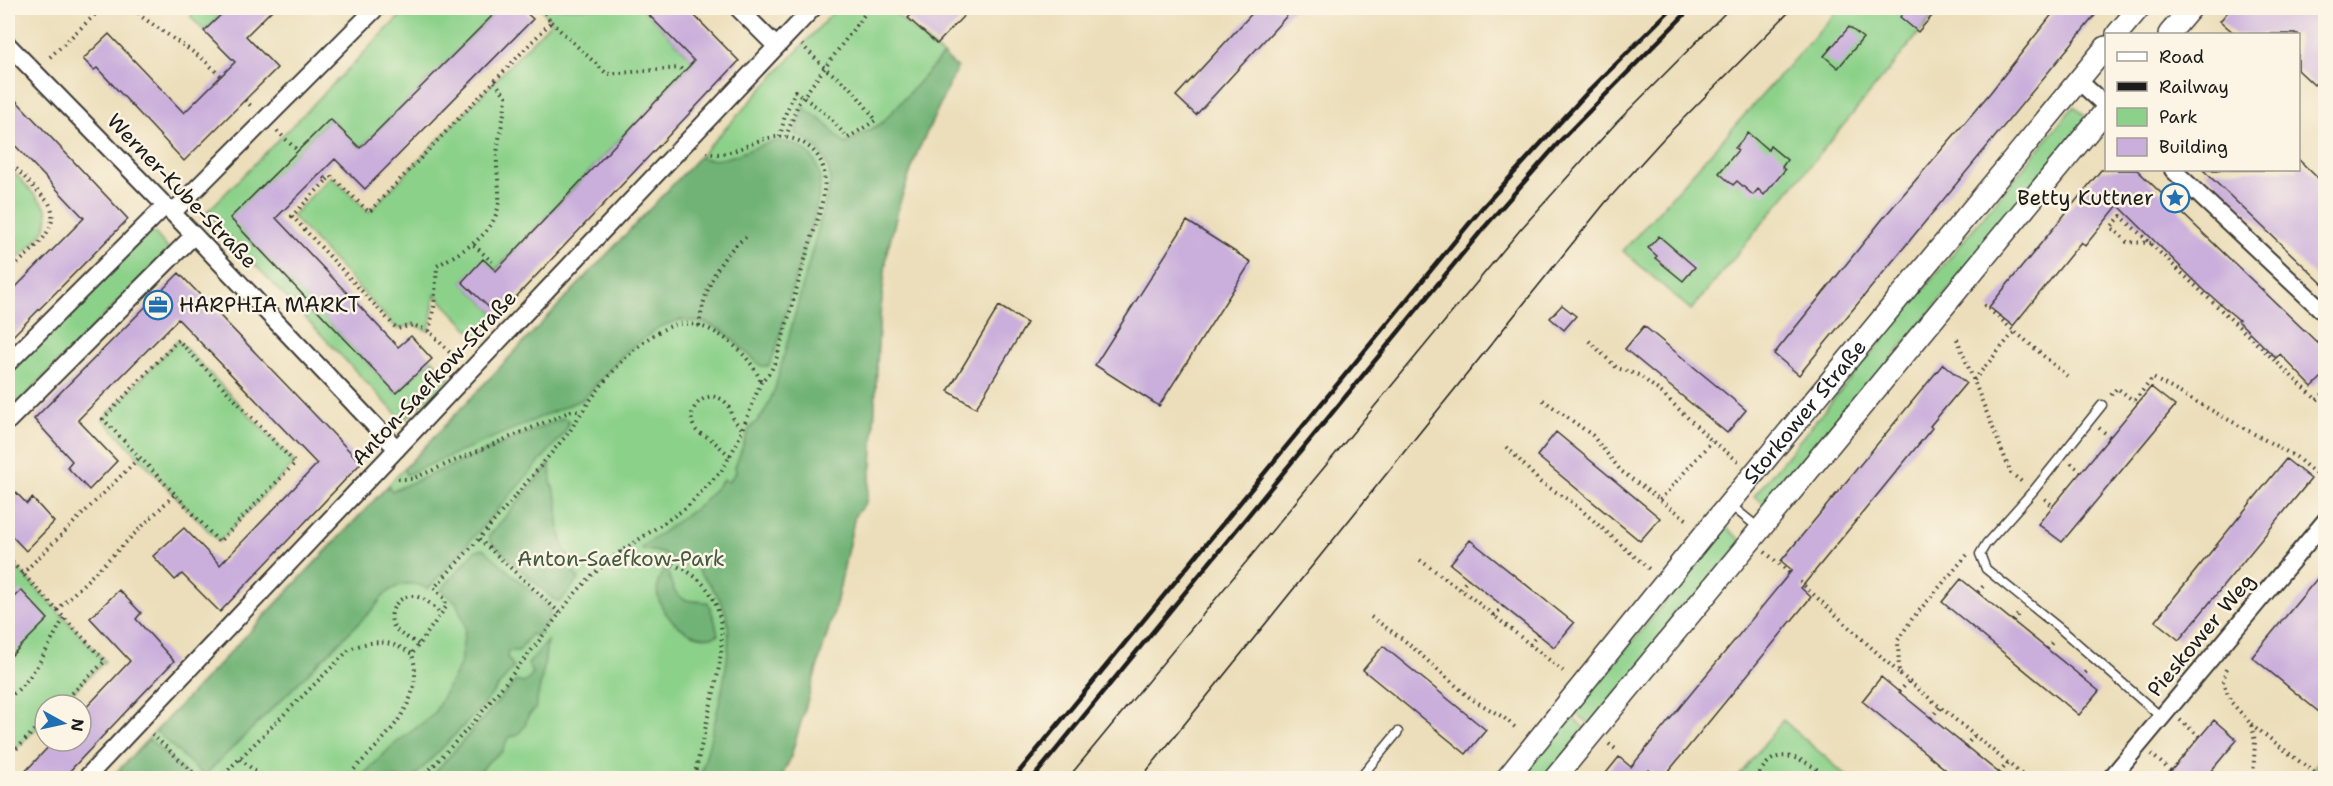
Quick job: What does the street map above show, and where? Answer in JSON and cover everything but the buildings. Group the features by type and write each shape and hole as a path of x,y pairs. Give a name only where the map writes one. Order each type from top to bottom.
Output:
{"street":[{"path":"8,363 376,8"},
{"path":"738,8 776,46"},
{"name":"Anton-Saefkow-Straße","path":"86,778 813,8"},
{"path":"2118,33 2139,8"},
{"path":"2170,33 2191,8"},
{"name":"Werner-Kube-Straße","path":"8,45 194,234 398,449"},
{"name":"Storkower Straße","path":"1507,778 1728,504 2105,48"},
{"path":"2079,81 2105,107"},
{"name":"Storkower Straße","path":"1555,778 2105,109"},
{"path":"2174,171 2325,314"},
{"path":"8,421 194,234"},
{"name":"Pieskower Weg","path":"2111,778 2325,520"}],"lane":[{"path":"2102,405 1980,554 1986,569 2165,713"},
{"path":"1728,504 1760,529"},
{"path":"1360,778 1398,732"}],"path":[{"path":"50,57 102,8"},
{"path":"135,8 142,16 203,59 221,76"},
{"path":"541,8 551,22 607,74 680,68 684,72"},
{"path":"786,137 798,104 869,8"},
{"path":"462,365 429,331 413,325 398,328 292,216 331,176 369,212 551,22"},
{"path":"780,137 785,115 795,91 804,96 848,138 876,120 852,89 824,67 802,44"},
{"path":"429,331 434,307 436,266 474,245 490,227 499,203 497,147 505,117 506,96 494,81"},
{"path":"245,100 252,107"},
{"path":"276,130 298,151"},
{"path":"422,778 499,692 591,575 620,552 686,508 722,470 761,382 771,371 818,213 825,181 823,167 814,152 804,143 786,137 750,143 726,154 706,153"},
{"path":"8,160 54,212 53,225 45,237 8,272"},
{"path":"320,173 327,180"},
{"path":"2151,243 2127,242 2111,227 2121,216 2151,243 2318,400 2325,391"},
{"path":"699,326 705,296 714,273 737,243 749,235"},
{"path":"474,245 492,262"},
{"path":"1984,305 2067,376"},
{"path":"346,778 398,721 409,704 415,684 412,654 446,607 445,599 434,588 570,431 608,377 628,356 660,330 681,324 699,326 710,329 728,340 756,369 761,382"},
{"path":"1974,380 2015,331"},
{"path":"1957,339 2012,473 2023,483"},
{"path":"177,340 295,463 219,542 175,494 103,419 177,340"},
{"path":"1589,341 1617,368 1639,375 1664,394 1712,441 1738,461"},
{"path":"2102,405 2116,388 2136,402 2153,378 2296,457 2325,483"},
{"path":"730,456 710,438 695,430 691,418 693,410 701,400 709,397 718,398 728,405 732,417 742,429"},
{"path":"1543,400 1592,435 1621,471 1689,521"},
{"path":"398,479 412,479 571,411 582,411"},
{"path":"1659,501 1712,441"},
{"path":"1508,447 1540,482 1572,502 1649,569"},
{"path":"22,574 140,457"},
{"path":"57,610 175,494"},
{"path":"479,538 560,613"},
{"path":"620,552 633,557 673,564 690,573 703,584 714,601 720,618 723,651 694,778"},
{"path":"1899,673 1898,640 1912,619 1964,555 1980,554"},
{"path":"8,558 105,661 72,693"},
{"path":"1420,560 1461,589 1563,670"},
{"path":"1775,561 1792,575"},
{"path":"1461,589 1468,578"},
{"path":"1800,582 1899,673 2026,778"},
{"path":"418,644 401,634 395,627 392,619 394,606 403,598 416,596 441,614"},
{"path":"1494,616 1503,606"},
{"path":"1371,617 1404,640 1470,698 1503,717 1516,728"},
{"path":"8,697 18,692 64,618"},
{"path":"1530,645 1538,634"},
{"path":"220,778 350,650 359,645 387,641 412,654"},
{"path":"2228,664 2223,682 2231,702 2251,724 2321,778"},
{"path":"1899,692 1909,681"},
{"path":"1931,718 1940,707"},
{"path":"2165,713 2200,737"},
{"path":"2251,724 2255,741 2253,778"},
{"path":"8,757 33,732"},
{"path":"149,732 199,778"},
{"path":"1965,746 1975,735"},
{"path":"2139,744 2171,771"},
{"path":"1756,778 1771,760 1780,756 1792,757 1816,768 1828,778"},
{"path":"240,759 264,778"},
{"path":"1999,773 2008,763"}],"green space":[{"path":"194,8 228,8 204,31 191,17"},
{"path":"408,8 500,8 360,148 330,119 231,218 396,393 432,359 450,379 403,421 206,213"},
{"path":"541,8 642,8 694,61 495,271 483,260 462,282 498,316 478,339 435,294 429,331 413,325 397,329 292,216 331,176 369,212 551,22"},
{"name":"Anton-Saefkow-Park","path":"837,8 900,8 895,13 957,68 917,153 900,202 887,252 879,326 872,464 866,502 855,515 836,604 790,759 781,778 111,778 699,157"},
{"path":"1840,8 1940,8 1691,310 1623,251"},
{"path":"943,55 957,68 917,153 900,202 887,252 879,326 872,464 866,502 855,515 836,604 790,759 781,778 700,778 716,719 725,672 728,650 726,614 715,591 698,571 700,567 688,560 685,563 661,553 642,549 642,547 700,505 724,479 728,482 736,472 735,467 749,429 761,417 775,388 830,185 828,168 821,154 810,142 795,134 803,107 825,123 845,144 882,123"},
{"path":"2074,106 2089,119 1769,508 1754,496"},
{"path":"775,141 791,143 810,154 818,168 820,187 779,339 769,366 761,366 723,331 706,323 680,320 659,327 626,352 583,399 406,475 404,469 699,157 718,159 728,157"},
{"path":"8,166 44,205 47,223 30,247 8,267"},
{"path":"149,231 156,234 169,250 8,413 8,373"},
{"path":"178,340 295,463 219,542 103,419"},
{"path":"563,418 569,420 562,436 428,589 405,584 385,594 375,607 204,776 156,731 388,486 392,491"},
{"path":"550,464 551,482 558,502 558,523 563,546 573,565 573,572 579,579 560,602 554,600 491,542 489,536"},
{"path":"1726,527 1743,542 1593,726 1574,713"},
{"path":"484,549 546,605 550,610 549,619 536,636 531,634 519,651 508,651 507,657 514,667 479,710 413,778 360,778 392,746 433,715 460,665 465,629 456,602 441,590 476,550"},
{"path":"8,558 105,661 72,693 33,693 33,732 8,757"},
{"path":"667,567 674,590 681,598 708,602 718,635 706,637 694,634 681,628 670,618 662,606 658,593 659,580"},
{"path":"547,641 535,709 528,716 525,726 517,735 508,738 502,752 489,761 475,778 430,778 516,681 523,683 529,679 532,673 528,664"},
{"path":"1571,716 1589,732 1550,778 1520,778"},
{"path":"1783,720 1849,778 1737,778"},
{"path":"149,739 191,778 111,778"},
{"path":"2325,753 2325,778 2314,778 2309,774"}],"tram line":[{"path":"1068,778 1520,230 1617,122 1730,8"},
{"path":"1141,778 1605,203 1664,138 1793,8"}],"railway":[{"path":"1014,778 1482,208 1585,95 1672,8"},
{"path":"1033,778 1482,230 1561,140 1691,8"}],"place":[{"name":"Betty Kuttner","path":"2175,198"},
{"name":"HARPHIA MARKT","path":"158,305"}]}
